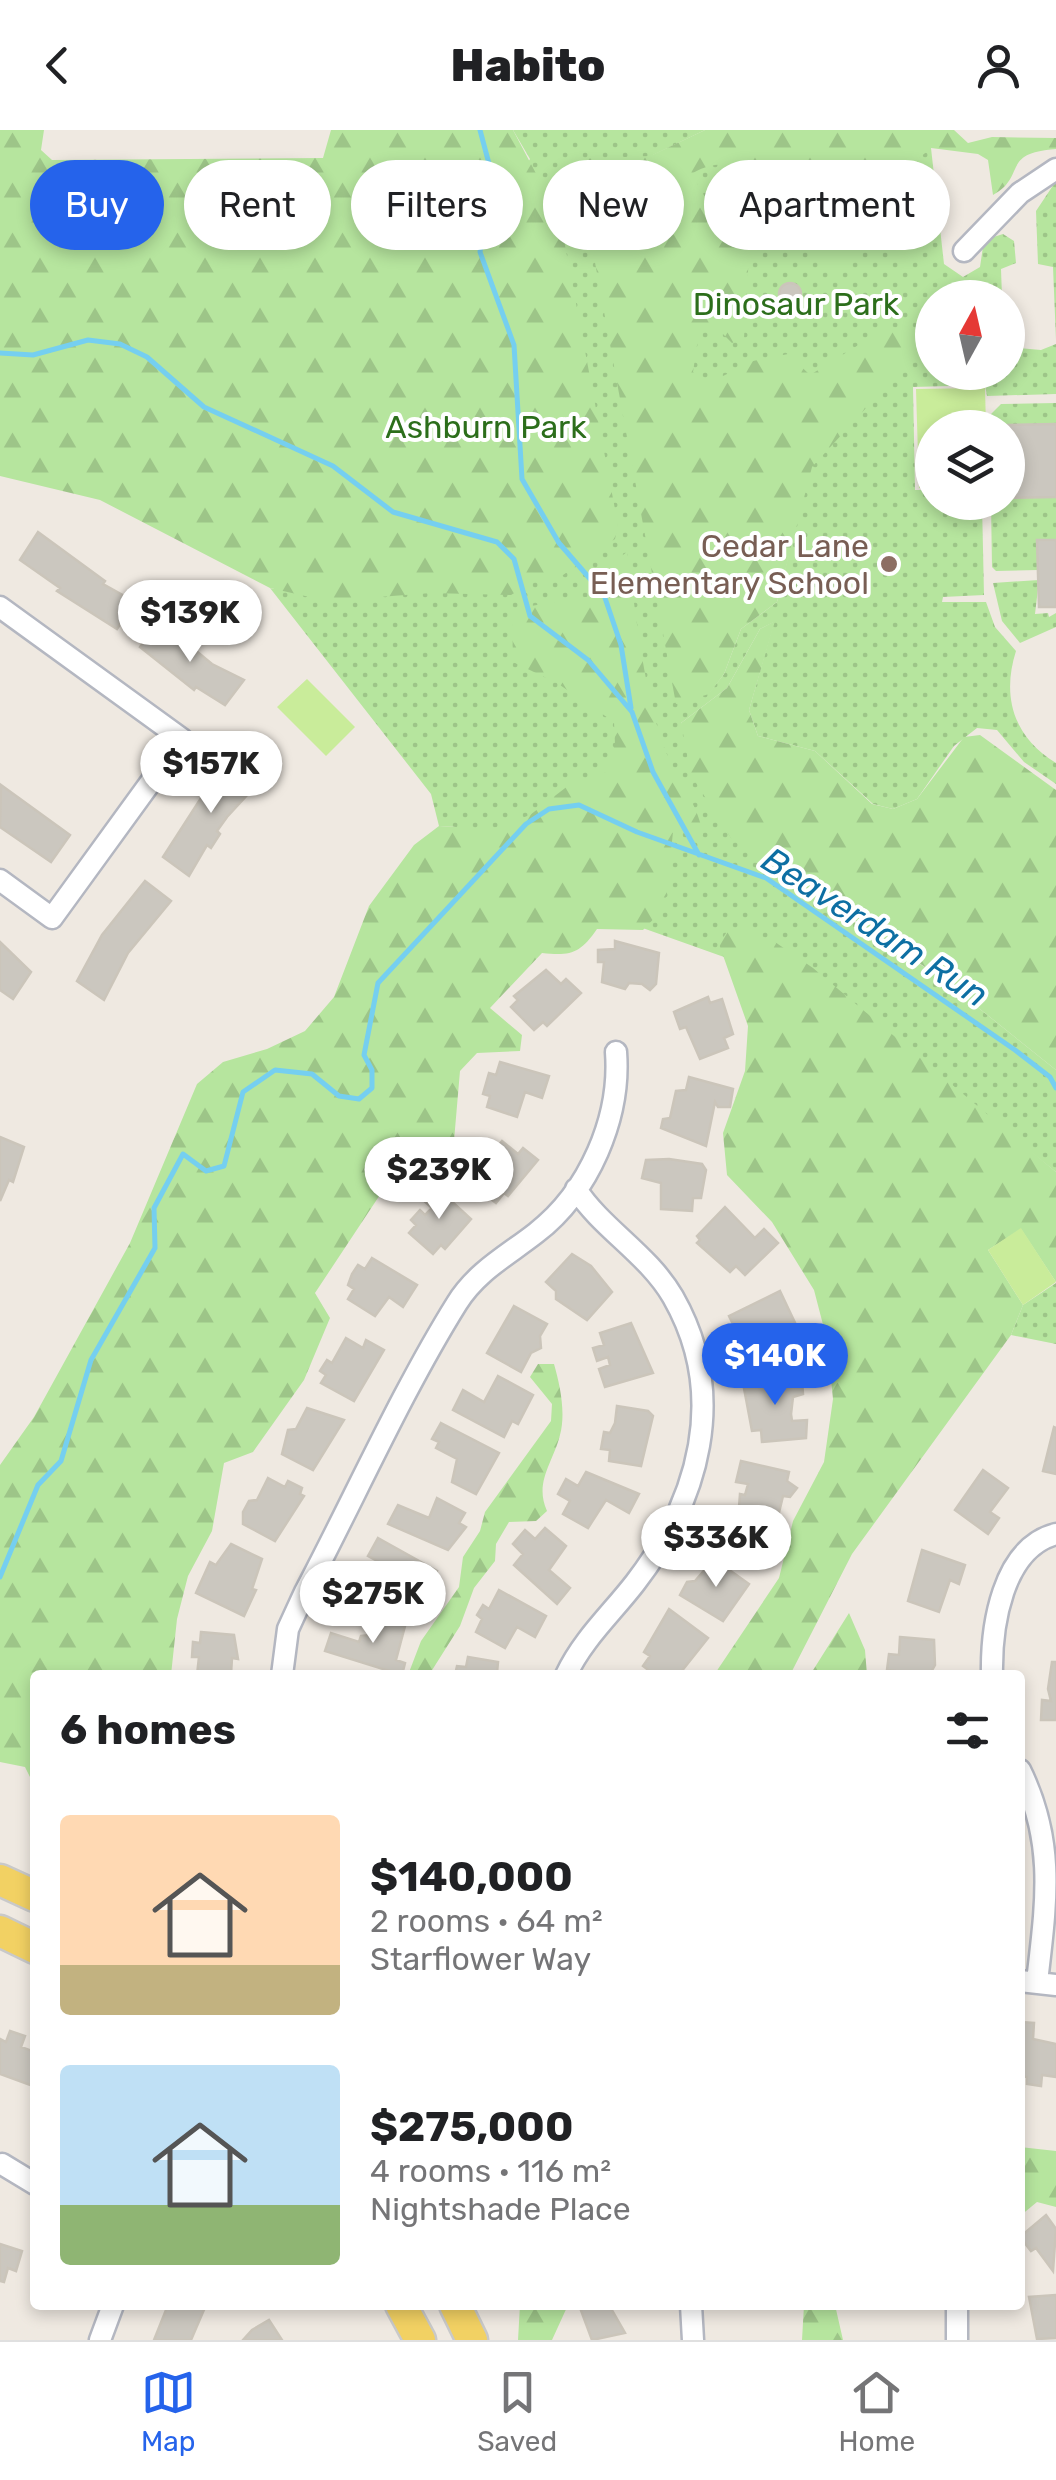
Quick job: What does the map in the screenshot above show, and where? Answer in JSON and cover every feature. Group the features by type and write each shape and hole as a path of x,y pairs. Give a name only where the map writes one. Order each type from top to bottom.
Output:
{"main road":[{"path":"0,1880 30,1894"},
{"path":"0,1931 30,1946"},
{"path":"404,2310 420,2340"},
{"path":"457,2310 472,2340"}],"street":[{"path":"964,251 1020,193 1056,169"},
{"path":"0,607 182,740 52,918 0,880"},
{"path":"283,1670 288,1629 458,1302 499,1258 548,1222 576,1189 610,1122 616,1052"},
{"path":"568,1670 672,1529 694,1479 703,1422 698,1372 673,1297 640,1256 588,1208 576,1189"},
{"path":"992,1670 993,1640 1012,1573 1028,1546 1056,1534"},
{"path":"1025,1780 1045,1822 1049,1852 1038,1983"},
{"path":"2,2164 30,2181"},
{"path":"100,2340 111,2310"},
{"path":"691,2310 693,2340"},
{"path":"957,2310 957,2340"}],"green space":[{"name":"Ashburn Park","path":"0,130 44,130 41,150 52,160 323,158 331,130 513,130 543,187 543,250 566,250 618,525 615,539 563,575 533,582 511,595 431,593 327,601 270,588 100,500 0,476"},
{"path":"513,130 705,130 653,155 931,148 932,160 704,160 704,250 942,250 944,264 963,277 980,267 984,240 1003,234 1014,241 1016,263 1001,269 1001,280 915,280 915,520 982,520 984,595 943,597 942,602 986,602 995,627 1016,651 1010,683 1014,713 1029,740 1056,763 1056,784 1024,762 997,730 977,728 954,746 917,799 893,809 873,804 815,751 758,736 749,710 774,622 760,629 727,688 681,723 845,916 940,977 1056,1070 1056,1172 996,1124 738,962 491,874 456,827 439,826 431,794 270,588 274,589 476,250 523,250 523,171 530,159","holes":["810,469 777,602 741,629 724,674 709,693"]},
{"path":"705,130 954,130 968,143 992,137 1056,138 1056,149 1039,151 1020,160 1003,188 993,195 988,160 978,154 931,148 918,160 704,160 704,168 693,173 704,194 704,250 749,250 744,338 732,343 718,329 699,332 693,372 707,384 753,361 788,354 810,375 889,326 912,332 915,355 812,467 777,602 741,629 724,674 709,694 676,704 593,250 684,250 684,160 576,159 650,156"},
{"path":"1056,181 1056,340 1053,267 1038,264 1036,211"},
{"path":"807,250 857,250 833,271"},
{"path":"889,250 914,250 909,261"},
{"path":"1056,344 1056,394 987,396 986,390 1025,390 1025,349 1041,350"},
{"path":"916,390 985,390 986,410 917,410"},
{"path":"1056,403 1056,424 1025,425 1025,410 995,410 1001,404"},
{"path":"1056,497 1056,540 1038,540 1038,570 996,571 992,567 991,520 1025,520 1025,498"},
{"path":"627,552 656,722 703,835 673,832 665,907 643,930 597,929 574,951 542,953 490,1008 522,1035 520,1051 477,1053 460,1071 452,1164 433,1164 409,1151 315,1293 330,1318 304,1380 253,1452 224,1463 212,1531 188,1576 177,1619 172,1670 30,1670 30,1777 25,1767 0,1762 0,1465 34,1417 130,1243 197,1084 223,1062 267,1049 305,1031 334,997 369,906 414,845 439,826 491,829 530,815 573,782 606,772 615,744 614,722 557,683 513,662 512,609 593,596 612,563"},
{"path":"1039,580 1035,614 1048,613 1049,617 1056,613 1056,627 1020,643 1002,621 993,583"},
{"path":"775,621 749,710 758,736 815,751 872,804 893,809 917,799 964,737 980,735 1056,790 1056,1070 940,977 731,838 691,775 681,723 727,688 760,629"},
{"path":"307,679 355,727 326,756 277,707"},
{"path":"730,927 772,940 813,968 1056,1172 1056,1282 1021,1229 988,1250 1023,1305 1011,1335 852,1554 793,1670 717,1670 779,1578 793,1521 824,1462 833,1399 827,1340 814,1290 772,1222 727,1175 723,1133 745,1071 748,1026 719,944"},
{"path":"1021,1228 1056,1282 1023,1305 988,1250"},
{"path":"1056,1283 1056,1344 1011,1335 1023,1305"},
{"path":"538,1364 554,1364 560,1390 562,1426 543,1491 547,1511 536,1521 509,1522 496,1544 495,1561 474,1588 460,1626 432,1670 410,1670 421,1641 459,1587 463,1557 480,1531 485,1512 551,1421 552,1404 530,1377"},
{"path":"849,1613 865,1650 867,1670 813,1670"},
{"path":"1025,2148 1056,2151 1056,2207 1037,2202 1025,2212"},
{"path":"520,2310 566,2310 552,2340 518,2340"},
{"path":"804,2310 836,2310 843,2340 802,2340"}],"building":[{"path":"790,283 798,286 798,302 790,305 782,302 779,294 782,286"},
{"path":"1056,424 1056,497 1025,498 1025,425"},
{"path":"38,532 105,581 103,584 135,602 117,629 57,591 60,588 20,560"},
{"path":"1037,540 1056,540 1056,607 1039,607"},
{"path":"160,621 212,664 244,680 225,705 196,687 194,690 140,647"},
{"path":"235,760 262,779 227,817 211,848 207,845 189,876 163,857 201,798"},
{"path":"1,785 70,835 51,862 0,827"},
{"path":"145,881 171,901 128,953 104,1000 77,981 102,935"},
{"path":"615,941 659,953 656,984 650,990 642,984 629,983 625,989 602,982 604,962 598,962 598,950 615,949"},
{"path":"0,942 31,972 13,999 0,990"},
{"path":"546,970 561,984 566,979 581,993 547,1026 543,1022 534,1030 511,1007 518,1000 514,996"},
{"path":"708,997 710,1003 722,999 733,1034 724,1038 728,1048 700,1059 686,1027 680,1029 674,1012"},
{"path":"500,1062 549,1076 542,1098 525,1092 517,1117 487,1107 490,1096 483,1094 489,1073 496,1075"},
{"path":"689,1077 733,1089 730,1107 718,1107 715,1102 706,1146 661,1128 663,1119 670,1118 676,1091 686,1090"},
{"path":"0,1137 24,1147 13,1182 9,1180 0,1201"},
{"path":"502,1141 518,1154 523,1148 538,1160 508,1196 504,1193 496,1203 469,1182 480,1159 485,1163"},
{"path":"646,1160 702,1164 706,1170 701,1198 693,1198 692,1211 661,1209 661,1183 642,1178"},
{"path":"435,1186 471,1219 445,1249 441,1245 433,1254 409,1233 416,1225 411,1220 420,1210 425,1215 432,1208 422,1199"},
{"path":"725,1207 755,1238 764,1229 778,1243 745,1275 736,1266 730,1272 697,1243 697,1236"},
{"path":"572,1254 591,1266 612,1292 587,1320 556,1299 556,1291 546,1282"},
{"path":"372,1258 417,1285 403,1307 389,1297 375,1316 348,1299 354,1289 348,1285 352,1274 358,1265 365,1269"},
{"path":"780,1291 805,1344 777,1357 758,1325 738,1334 729,1316"},
{"path":"514,1306 547,1324 540,1336 541,1348 531,1353 521,1372 487,1353"},
{"path":"631,1323 653,1373 605,1387 599,1369 610,1365 608,1357 597,1361 593,1348 604,1345 600,1333"},
{"path":"346,1338 363,1348 366,1340 384,1350 354,1401 321,1383 326,1375 320,1371 327,1360 332,1363"},
{"path":"498,1376 533,1395 518,1424 512,1421 504,1437 453,1410 463,1390 484,1402"},
{"path":"780,1376 802,1381 803,1394 793,1397 791,1414 792,1421 807,1420 806,1438 762,1442 761,1430 752,1431 743,1383"},
{"path":"617,1406 648,1411 653,1416 641,1466 609,1461 610,1450 601,1449 604,1432 610,1433 615,1423"},
{"path":"307,1408 344,1420 313,1470 282,1454 288,1430 296,1429"},
{"path":"441,1423 499,1453 476,1494 452,1482 457,1459 436,1448 439,1442 432,1439"},
{"path":"1056,1428 1056,1474 1043,1471"},
{"path":"741,1461 789,1472 787,1481 797,1488 790,1497 783,1496 775,1529 738,1520 740,1494 745,1495 748,1484 736,1482"},
{"path":"983,1470 1008,1488 990,1512 999,1518 988,1534 955,1510"},
{"path":"586,1472 639,1494 629,1513 606,1500 588,1528 563,1514 570,1501 558,1494 566,1479 578,1486"},
{"path":"268,1478 285,1487 288,1481 302,1488 300,1494 304,1496 275,1541 243,1524 243,1512 249,1501 257,1500"},
{"path":"437,1498 465,1513 459,1523 466,1527 448,1550 388,1524 398,1505 429,1518"},
{"path":"545,1528 566,1546 549,1570 570,1588 557,1604 514,1565 523,1554 513,1544 525,1530 535,1539"},
{"path":"378,1538 437,1571 426,1593 438,1600 431,1611 418,1603 413,1613 385,1597 396,1583 394,1570 368,1556"},
{"path":"231,1544 262,1559 252,1589 256,1590 244,1616 196,1593 210,1562 216,1565"},
{"path":"922,1550 965,1565 959,1584 950,1580 939,1612 908,1601"},
{"path":"714,1559 749,1584 723,1621 680,1595 687,1582 695,1581"},
{"path":"499,1590 546,1616 535,1637 517,1627 505,1648 476,1632 482,1619 477,1615 483,1605 489,1609"},
{"path":"669,1609 708,1638 683,1670 648,1670 643,1666 650,1656 644,1652"},
{"path":"373,1616 405,1626 396,1660 405,1663 403,1670 386,1670 325,1651 331,1633 359,1642 361,1636 371,1635"},
{"path":"201,1632 234,1635 238,1659 232,1658 231,1670 198,1670 199,1657 192,1657 193,1642 200,1643"},
{"path":"900,1637 934,1640 932,1670 887,1670 889,1654 899,1655"},
{"path":"468,1657 498,1662 497,1670 456,1670 457,1666 466,1667"},
{"path":"1052,1662 1056,1662 1056,1720 1041,1720 1042,1700 1051,1701 1048,1689"},
{"path":"1025,2022 1034,2023 1033,2039 1056,2044 1056,2077 1042,2075 1041,2086 1027,2084"},
{"path":"10,2031 25,2036 21,2047 30,2050 30,2085 0,2074 0,2039 6,2042"},
{"path":"1046,2215 1056,2229 1053,2271 1036,2248 1031,2251 1025,2243 1025,2233"},
{"path":"0,2244 22,2251 16,2271 8,2268 4,2282 0,2281"},
{"path":"1056,2295 1056,2338 1037,2339 1029,2297"},
{"path":"166,2310 204,2310 191,2340 154,2340"},
{"path":"581,2310 612,2310 625,2333 592,2340"},
{"path":"269,2320 282,2340 243,2340 252,2330"}],"waterway":[{"path":"480,130 492,175 480,252 514,345 522,479 559,543 604,595 621,645 631,708"},
{"path":"0,353 33,355 88,340 120,344 147,357 204,407 333,466 393,512 497,542 514,559 530,616 588,660 632,712 653,772 699,855"},
{"name":"Beaverdam Run","path":"0,1577 38,1485 61,1461 91,1360 155,1248 154,1208 183,1154 206,1171 224,1166 243,1092 275,1070 312,1074 339,1096 359,1099 372,1088 372,1070 364,1055 378,983 526,824 549,809 579,805 637,832 766,878 1015,1050 1050,1077 1056,1088"}],"place":[{"name":"Cedar Lane Elementary School","path":"889,564"}],"park label":[{"name":"Dinosaur Park","path":"796,304"}]}
